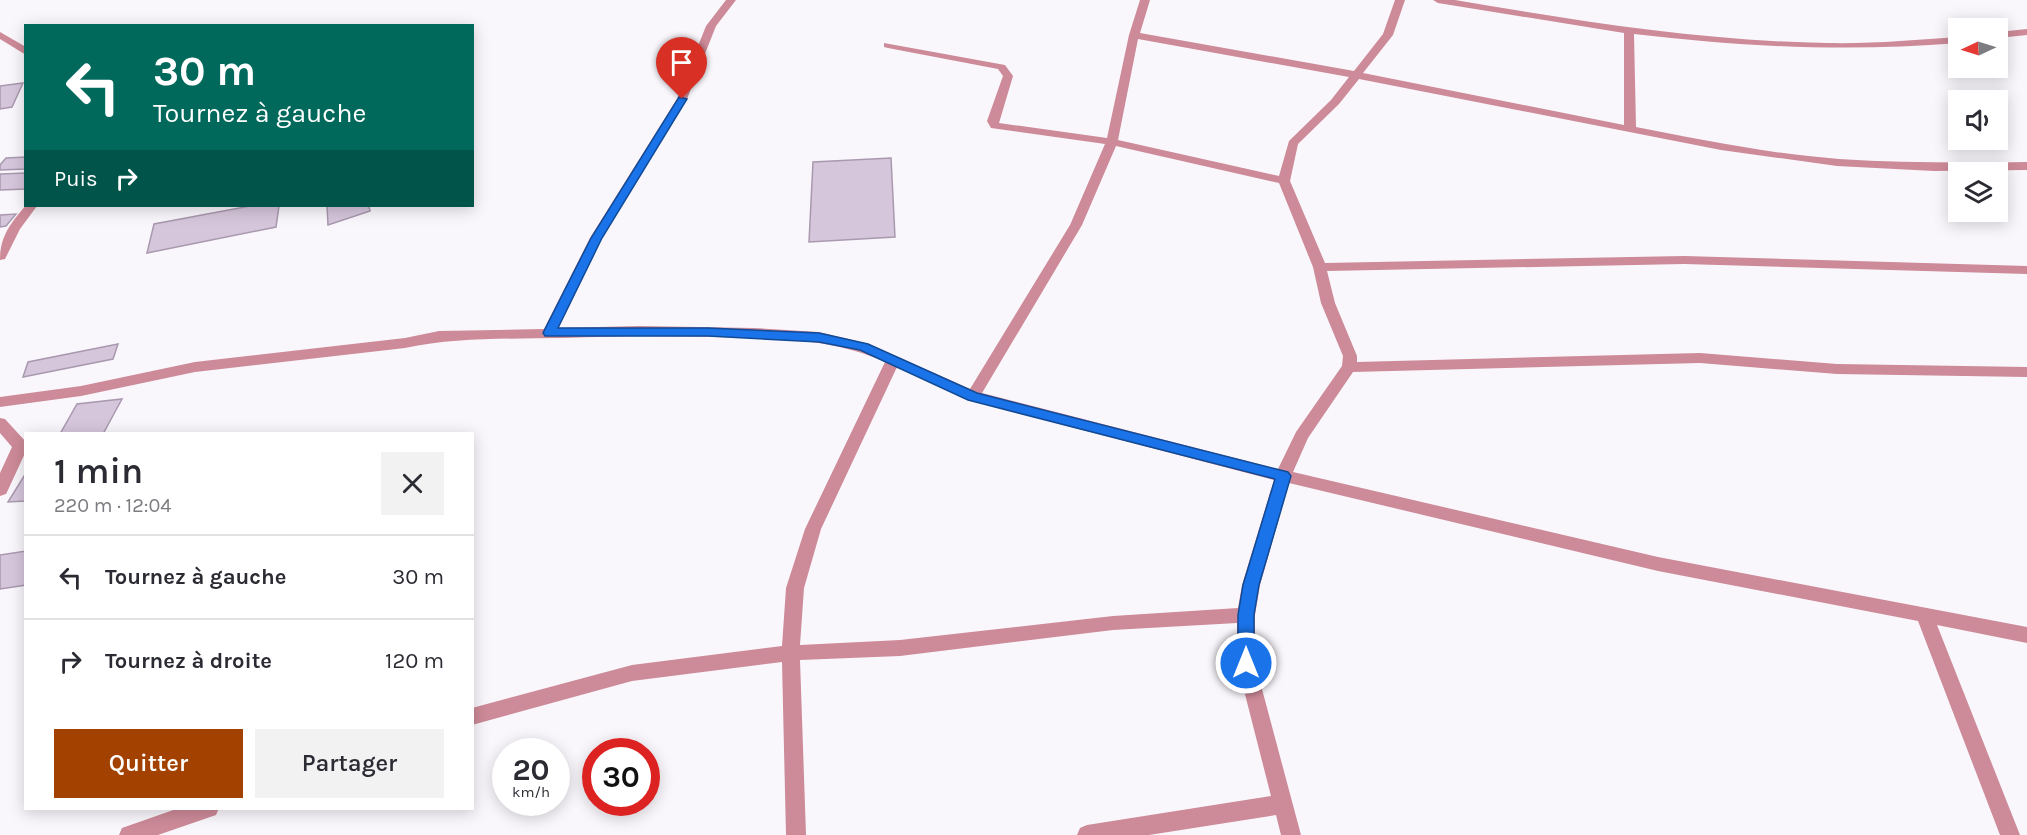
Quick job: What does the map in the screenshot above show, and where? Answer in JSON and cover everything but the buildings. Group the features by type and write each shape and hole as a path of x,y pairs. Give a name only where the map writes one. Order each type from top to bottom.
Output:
{"street":[{"path":"549,333 596,238 682,99 711,26 731,0"},
{"path":"973,396 1076,225 1112,142 1134,35 1144,0"},
{"path":"1291,835 1246,663 1246,615 1251,585 1283,476 1301,436 1349,367 1350,356 1328,303 1320,267 1284,181 1293,143 1335,102 1388,35 1400,0"},
{"path":"1438,0 1629,30 1719,40 1854,48 1948,41"},
{"path":"1629,30 1630,130"},
{"path":"2008,34 2027,32"},
{"path":"0,35 24,51"},
{"path":"1134,35 1356,75 1721,147 1837,162 1934,167 2027,166"},
{"path":"888,45 1000,67 1007,72 1008,76 993,121 995,126 1112,142 1284,181"},
{"path":"0,256 14,228 30,207"},
{"path":"1320,267 1684,260 2027,270"},
{"path":"0,402 81,391 195,368 405,343 439,336 708,332 819,338 864,347 892,362 973,396 1283,476 1658,564 2027,635"},
{"path":"1349,367 1700,358 1837,369 2027,372"},
{"path":"796,835 791,653 795,588 813,529 892,362"},
{"path":"0,423 20,446 0,490"},
{"path":"474,716 632,673 791,653 900,648 1113,623 1246,615"},
{"path":"1924,615 2010,835"},
{"path":"1087,835 1283,804"},
{"path":"129,835 203,810"}],"route":[{"path":"682,99 596,238 549,333 708,332 819,338 864,347 892,362 973,396 1283,476 1251,585 1246,615 1246,663"}]}
